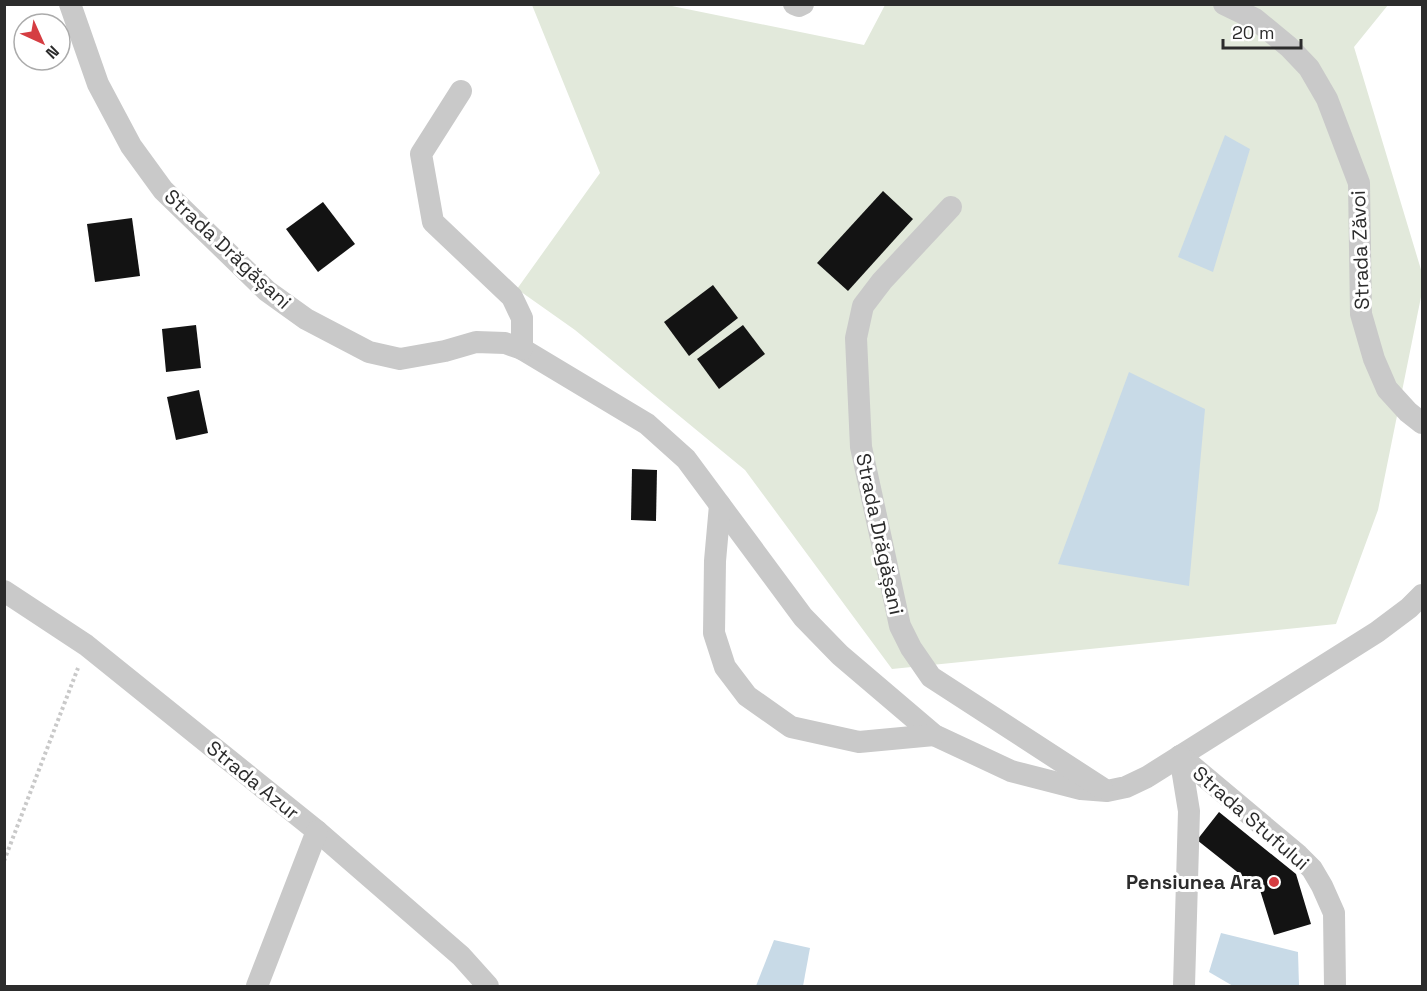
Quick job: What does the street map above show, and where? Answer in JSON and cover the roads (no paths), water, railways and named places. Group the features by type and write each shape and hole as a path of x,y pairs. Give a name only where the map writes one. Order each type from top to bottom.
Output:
{"street":[{"name":"Strada Drăgășani","path":"70,4 98,84 131,146 163,190 267,291 306,319 369,352 400,359 446,351 476,342 505,343 522,349 647,424 686,459 803,617 840,655 934,735 1011,771 1081,789 1107,791 1126,787 1147,777 1377,632 1422,595"},
{"path":"794,4 799,6 803,4"},
{"name":"Strada Zăvoi","path":"1224,4 1255,19 1289,47 1309,68 1327,99 1359,183 1361,314 1374,359 1387,389 1408,412 1422,423"},
{"path":"461,91 421,154 433,222 512,297 522,318 522,349"},
{"name":"Strada Drăgășani","path":"951,207 882,281 862,306 856,338 861,447 900,626 911,648 931,677 1107,791"},
{"path":"720,505 715,561 714,633 725,667 747,696 790,727 859,742 934,735"},
{"name":"Strada Azur","path":"4,591 86,645 317,831 461,956 488,987"},
{"path":"1180,756 1189,811 1184,987"},
{"name":"Strada Stufului","path":"1180,756 1312,869 1323,886 1334,913 1335,987"},
{"path":"257,987 317,831"}],"water":[{"path":"1225,135 1250,149 1213,272 1178,257"},
{"path":"1129,372 1205,409 1189,586 1058,564"},
{"path":"1221,933 1298,952 1299,986 1233,986 1209,972"},
{"path":"774,940 810,948 803,986 756,986"}],"place":[{"name":"Pensiunea Ara","path":"1274,882"}]}
